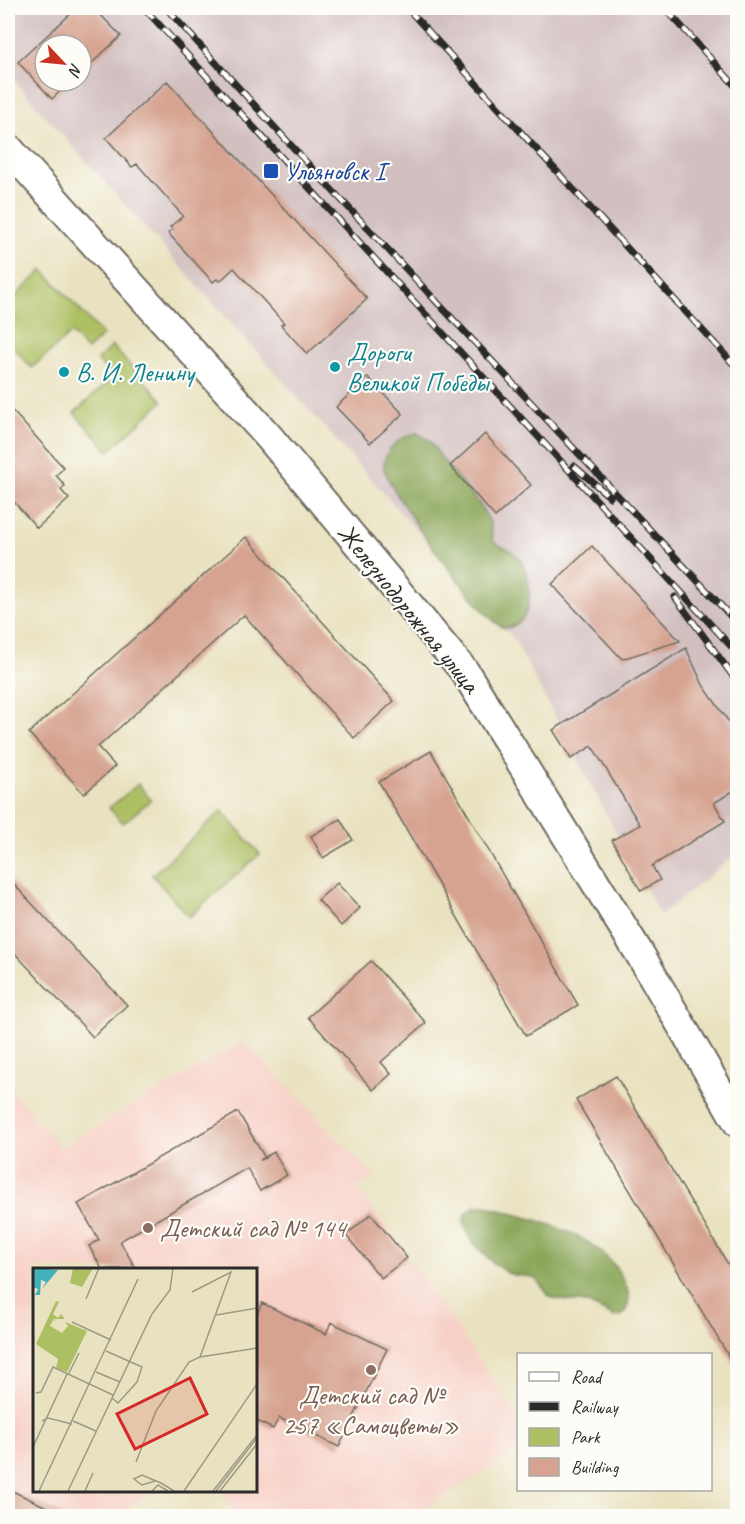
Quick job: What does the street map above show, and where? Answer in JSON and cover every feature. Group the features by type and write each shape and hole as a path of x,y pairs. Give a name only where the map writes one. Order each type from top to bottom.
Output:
{"street":[{"name":"Железнодорожная улица","path":"8,148 269,437 465,672 641,956 738,1123"}],"shaded area":[{"path":"8,8 737,8 737,853 660,916 514,639 8,74"},
{"path":"244,1041 375,1177 358,1188 454,1322 517,1416 517,1452 411,1516 237,1516 222,1491 256,1491 256,1268 33,1268 33,1491 154,1491 113,1516 8,1516 8,1338 18,1331 8,1314 8,1087 60,1148"}],"green space":[{"path":"43,270 103,335 87,350 71,333 32,368 8,342 8,303"},
{"path":"112,346 163,401 109,451 74,413 113,377 97,360"},
{"path":"417,433 430,441 481,506 490,522 493,541 519,558 529,584 529,603 522,619 515,625 502,627 475,601 435,551 388,479 384,466 390,449 405,437"},
{"path":"138,784 151,800 123,823 109,808"},
{"path":"222,811 260,854 189,917 152,875"},
{"path":"475,1206 486,1206 545,1223 582,1239 599,1250 613,1264 626,1285 628,1302 626,1311 623,1315 615,1317 586,1303 550,1297 535,1278 511,1274 502,1269 480,1250 465,1227 465,1216"}],"building":[{"path":"77,8 94,8 121,36 93,62 93,33 50,33"},
{"path":"33,48 33,78 18,62"},
{"name":"Ульяновск I","path":"167,81 367,299 307,354 281,325 284,323 234,268 220,281 217,279 213,282 168,233 173,229 170,227 183,216 137,164 132,167 106,138"},
{"path":"46,93 58,93 52,99"},
{"path":"368,377 403,414 370,443 336,407"},
{"path":"8,406 64,468 56,475 65,486 61,490 69,499 37,528 8,495"},
{"path":"485,434 531,485 495,517 450,466"},
{"path":"246,537 394,701 354,738 244,615 98,747 115,766 84,794 29,733"},
{"path":"592,546 680,641 622,659 559,592 552,584"},
{"path":"686,648 703,685 738,735 738,788 714,803 725,821 652,866 660,880 641,891 612,840 640,825 592,746 571,759 553,730"},
{"path":"431,751 578,1005 526,1036 379,782"},
{"path":"340,819 353,840 323,858 311,836"},
{"path":"8,878 127,1005 93,1037 8,946"},
{"path":"337,883 360,908 341,926 318,900"},
{"path":"371,961 426,1023 381,1062 391,1074 373,1090 308,1017"},
{"path":"616,1076 738,1281 738,1372 576,1100"},
{"path":"238,1112 265,1157 274,1152 287,1175 260,1191 247,1168 120,1241 135,1268 101,1268 89,1246 99,1240 78,1204"},
{"path":"371,1214 407,1258 381,1278 346,1235"},
{"path":"262,1303 326,1334 331,1322 387,1349 339,1447 279,1418 273,1429 256,1420 256,1316"},
{"path":"8,1489 66,1516 8,1516"}],"railway":[{"path":"144,8 738,654"},
{"path":"166,8 320,177 738,624"},
{"path":"407,8 738,369"},
{"path":"665,8 738,89"},
{"path":"574,466 610,497"},
{"path":"675,597 738,683"}],"place":[{"name":"Ульяновск I","path":"271,171"},
{"name":"Дороги Великой Победы","path":"335,367"},
{"name":"В. И. Ленину","path":"64,372"},
{"name":"Детский сад № 144","path":"148,1228"},
{"name":"Детский сад № 257 «Самоцветы»","path":"371,1370"}]}
